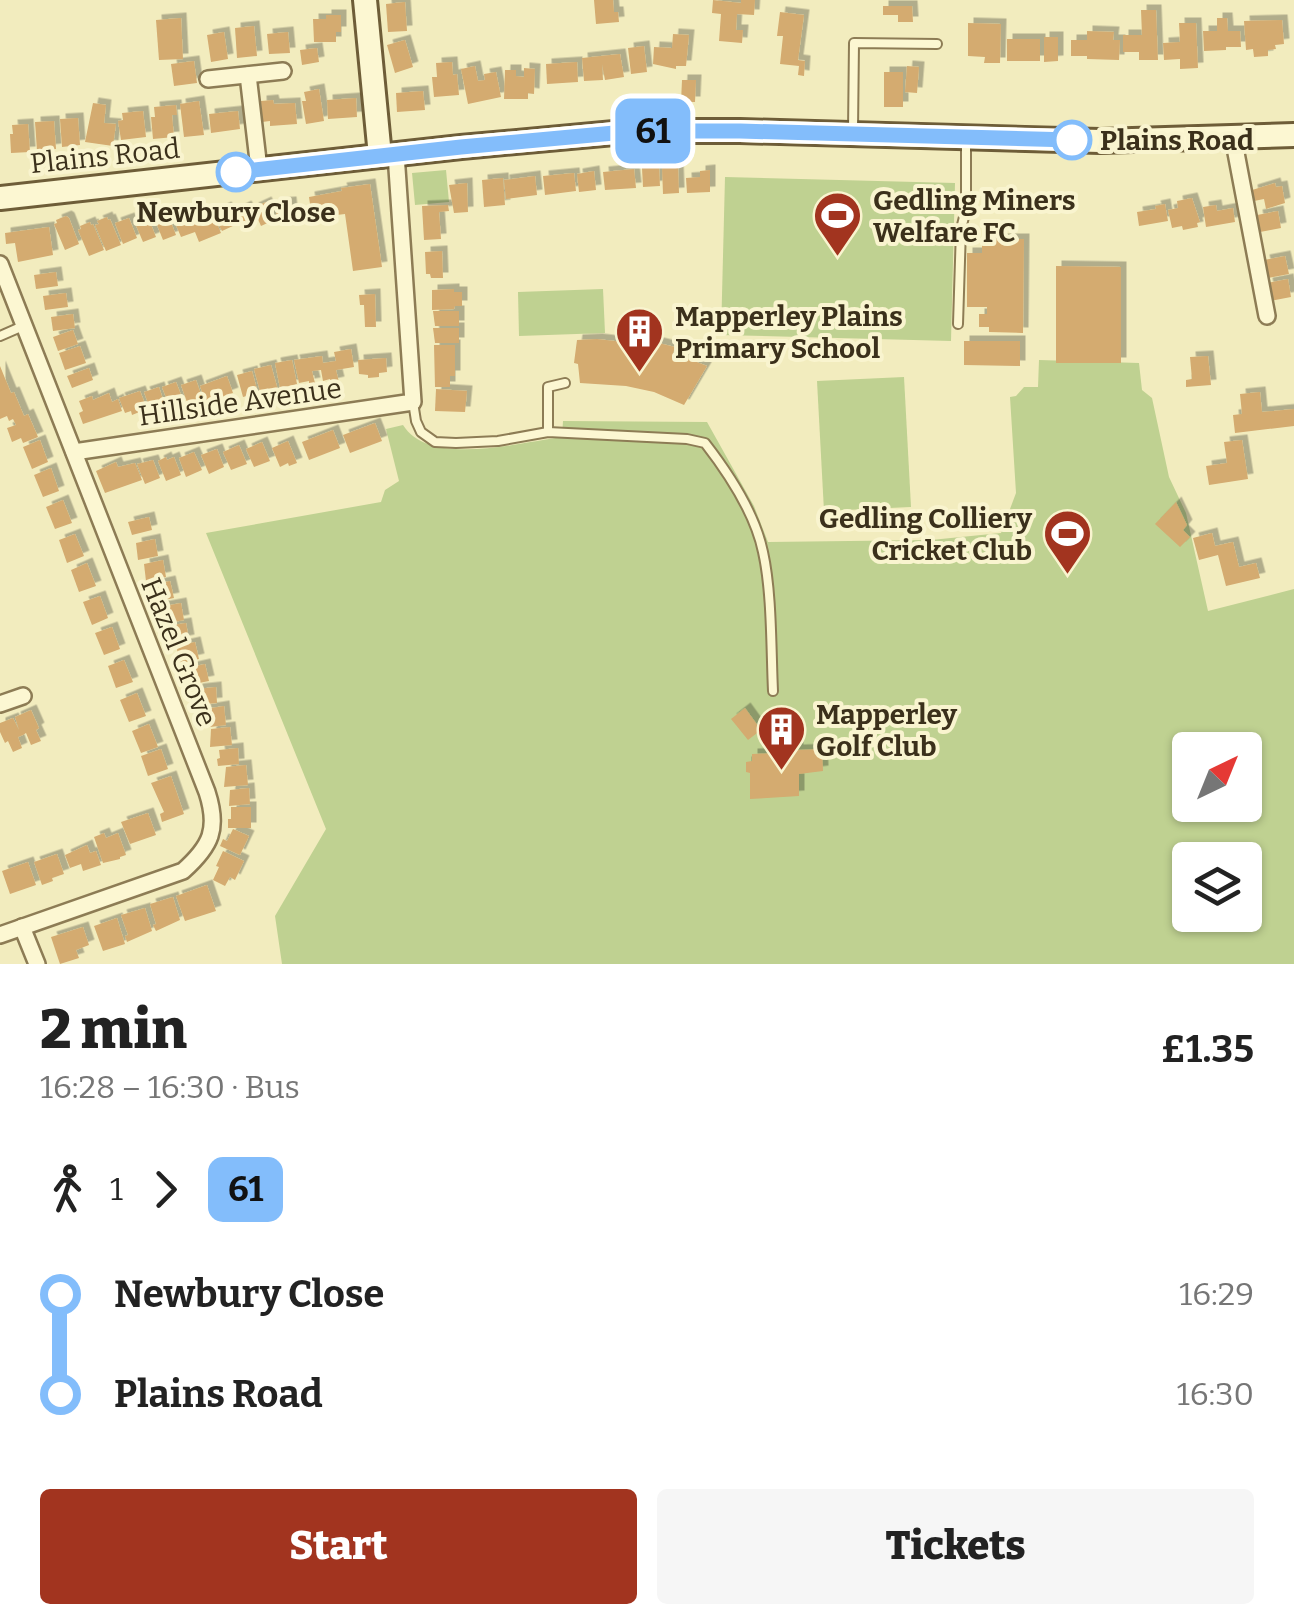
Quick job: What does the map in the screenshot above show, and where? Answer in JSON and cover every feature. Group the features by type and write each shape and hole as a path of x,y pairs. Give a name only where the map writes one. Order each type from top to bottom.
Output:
{"main road":[{"path":"365,0 388,155"},
{"name":"Plains Road","path":"0,198 636,131 1121,140 1294,136"}],"street":[{"path":"208,79 283,70"},
{"path":"248,74 259,169"},
{"path":"1233,137 1268,316"},
{"path":"388,155 413,402"},
{"name":"Hazel Grove","path":"0,264 207,792 213,827 198,858 182,872 0,935"},
{"name":"Hillside Avenue","path":"74,452 413,402"},
{"path":"0,704 22,696"},
{"path":"22,927 37,964"}],"lane":[{"path":"852,135 854,44 937,44"},
{"path":"958,324 966,209 966,138"},
{"path":"0,336 24,326"},
{"path":"548,432 548,388 566,383"},
{"path":"413,402 421,432 435,442 498,441 548,432 705,443 736,489 763,551 773,690"}],"green space":[{"path":"446,170 449,202 415,205 412,173"},
{"name":"Gedling Miners Welfare FC","path":"725,177 955,183 951,341 721,335"},
{"path":"603,289 605,333 519,336 518,292"},
{"path":"1039,360 1139,363 1142,390 1152,398 1169,477 1186,513 1208,611 1294,589 1294,964 282,964 275,916 326,829 206,533 381,502 385,490 399,481 386,429 403,425 416,438 433,446 477,449 562,437 563,421 707,422 754,506 768,542 931,540 1001,533 1016,493 1010,397 1024,387 1038,387"},
{"path":"904,377 911,507 824,511 817,381"}],"building":[{"path":"594,0 613,0 619,22 596,24"},
{"path":"713,0 755,0 754,15 737,14 736,30 743,30 742,43 719,41 721,14 712,13"},
{"path":"405,2 407,31 388,32 386,4"},
{"path":"883,6 912,6 913,22 898,22 898,15 883,15"},
{"path":"1141,10 1156,10 1158,60 1139,60 1139,52 1123,52 1123,35 1142,35"},
{"path":"780,12 804,15 798,60 805,61 804,76 798,75 799,66 780,64"},
{"path":"326,15 341,15 341,32 336,32 336,42 314,42 313,19 326,19"},
{"path":"181,18 183,59 159,60 156,20"},
{"path":"1217,18 1227,18 1228,31 1240,31 1241,47 1204,51 1203,31 1217,31"},
{"path":"1282,20 1284,44 1268,50 1268,56 1254,57 1253,49 1246,50 1244,21"},
{"path":"968,23 1001,24 1000,63 984,63 985,57 968,56"},
{"path":"1179,23 1196,23 1198,68 1180,69 1180,59 1164,60 1163,43 1180,42"},
{"path":"254,26 257,56 237,58 235,28"},
{"path":"1087,31 1114,32 1113,40 1120,40 1119,60 1071,56 1071,40 1087,40"},
{"path":"224,32 228,59 211,62 207,35"},
{"path":"288,32 290,53 269,54 267,34"},
{"path":"673,34 689,35 686,66 676,69 653,64 654,47 672,48"},
{"path":"1044,37 1058,37 1058,61 1044,62"},
{"path":"1007,39 1040,39 1040,61 1007,61"},
{"path":"405,40 413,67 395,73 387,45"},
{"path":"644,46 647,72 631,74 628,48"},
{"path":"317,48 319,62 302,65 300,50"},
{"path":"620,54 624,77 605,80 602,64 603,80 584,81 582,58"},
{"path":"194,61 197,83 174,86 171,64"},
{"path":"452,62 459,95 434,97 432,77 437,77 436,63"},
{"path":"577,62 578,82 547,84 546,64"},
{"path":"475,66 478,81 485,80 484,74 496,72 501,97 468,104 461,69"},
{"path":"907,66 919,67 917,93 905,92"},
{"path":"524,68 535,69 534,94 528,93 528,99 504,99 505,70 516,70 516,76 524,77"},
{"path":"884,72 903,72 903,107 884,107"},
{"path":"682,80 696,80 695,102 681,102"},
{"path":"319,89 324,121 306,124 304,92"},
{"path":"423,91 425,110 397,112 396,93"},
{"path":"356,98 357,117 328,119 327,100"},
{"path":"273,100 274,104 295,103 297,124 270,126 270,121 262,122 261,101"},
{"path":"199,101 204,135 184,137 180,104"},
{"path":"93,103 106,105 104,123 116,124 113,146 85,142"},
{"path":"176,105 177,115 172,115 174,137 153,139 154,107"},
{"path":"143,111 146,137 121,140 118,121 123,120 122,113"},
{"path":"238,111 240,129 211,133 209,114"},
{"path":"78,118 80,145 62,147 60,119"},
{"path":"54,121 56,149 37,151 35,122"},
{"path":"28,124 30,152 11,153 12,125"},
{"path":"678,166 679,193 663,194 662,167"},
{"path":"642,168 659,168 660,186 643,187"},
{"path":"634,169 636,188 605,190 603,172"},
{"path":"710,170 710,192 687,193 686,178 700,177 700,171"},
{"path":"594,171 596,190 579,192 577,174"},
{"path":"574,173 576,191 545,195 543,176"},
{"path":"535,176 537,195 506,199 504,180"},
{"path":"503,178 505,205 484,207 482,180"},
{"path":"467,183 468,212 454,213 449,185"},
{"path":"1275,183 1276,187 1282,186 1285,203 1266,209 1264,199 1254,201 1252,190"},
{"path":"370,184 382,267 353,271 345,214 312,218 309,197"},
{"path":"1192,198 1198,227 1172,228 1168,210 1178,208 1177,201"},
{"path":"266,202 274,220 261,226 253,208"},
{"path":"291,202 298,220 277,222 276,203"},
{"path":"1165,204 1168,221 1139,226 1137,212"},
{"path":"448,205 449,211 439,212 441,239 424,240 422,206"},
{"path":"1216,205 1217,211 1233,208 1235,222 1206,227 1203,207"},
{"path":"246,206 255,223 243,230 234,212"},
{"path":"226,207 235,225 222,231 213,213"},
{"path":"1278,211 1281,228 1260,232 1257,215"},
{"path":"186,212 190,221 212,212 221,233 199,242 195,232 181,237 173,218"},
{"path":"168,215 176,235 163,240 155,220"},
{"path":"66,216 79,244 65,250 54,224"},
{"path":"107,217 121,245 106,251 95,225"},
{"path":"148,217 156,237 143,242 135,223"},
{"path":"129,218 137,238 123,244 115,223"},
{"path":"90,222 104,250 89,256 78,230"},
{"path":"49,227 53,255 18,262 15,243 6,244 5,233"},
{"path":"1024,239 1023,333 989,332 989,327 979,327 979,314 987,314 987,307 967,307 967,253 982,253 982,242"},
{"path":"442,251 443,278 431,278 426,274 425,252"},
{"path":"1285,256 1289,274 1268,278 1264,260"},
{"path":"1056,266 1121,267 1121,363 1056,363"},
{"path":"56,272 58,286 36,289 34,275"},
{"path":"1288,279 1291,297 1270,301 1267,283"},
{"path":"432,290 462,292 462,306 432,310"},
{"path":"66,293 68,307 45,310 43,296"},
{"path":"375,294 376,327 365,327 364,305 360,305 359,295"},
{"path":"433,311 459,311 459,326 435,326"},
{"path":"73,314 75,328 53,331 51,317"},
{"path":"433,328 459,328 459,343 435,343"},
{"path":"73,330 78,344 58,351 53,337"},
{"name":"Mapperley Plains Primary School","path":"633,337 675,347 673,353 707,366 684,405 654,392 626,386 580,383 578,364 574,363 577,340 632,343"},
{"path":"964,341 1020,341 1020,366 964,365"},
{"path":"434,345 455,345 455,376 450,376 450,387 435,387"},
{"path":"80,346 86,363 65,370 59,353"},
{"path":"351,349 354,367 336,370 339,382 323,381 321,370 312,371 315,383 299,383 294,360 322,356 323,363 336,361 334,352"},
{"path":"1208,356 1211,385 1186,387 1186,380 1192,379 1190,357"},
{"path":"386,358 387,372 379,373 379,377 359,374 358,360"},
{"path":"292,360 297,384 280,388 275,363"},
{"path":"271,365 279,394 267,397 261,395 254,369"},
{"path":"0,366 11,393 14,392 24,416 28,414 38,437 23,443 21,438 12,442 7,428 16,425 13,419 0,419"},
{"path":"89,368 93,380 72,388 67,376"},
{"path":"252,371 259,397 248,400 243,397 237,375"},
{"path":"227,376 233,393 206,403 200,386"},
{"path":"196,380 203,400 188,405 181,385"},
{"path":"176,382 183,400 169,405 162,387"},
{"path":"159,387 165,406 151,411 144,392"},
{"path":"436,389 467,391 465,412 435,411"},
{"path":"140,391 147,409 132,415 131,411 125,413 119,398"},
{"path":"1260,392 1262,412 1294,409 1294,426 1235,433 1233,415 1242,414 1240,394"},
{"path":"109,393 112,402 118,399 122,411 83,424 79,401"},
{"path":"375,423 382,441 350,453 343,435"},
{"path":"333,430 340,448 309,460 302,442"},
{"path":"40,440 48,462 32,469 23,447"},
{"path":"1242,440 1248,479 1209,485 1206,466 1227,463 1224,442"},
{"path":"288,441 297,463 280,467 272,448"},
{"path":"262,442 270,461 254,467 246,449"},
{"path":"239,445 247,464 231,470 223,452"},
{"path":"217,449 224,467 209,474 201,455"},
{"path":"194,452 202,470 186,477 179,458"},
{"path":"174,457 181,475 166,481 158,461"},
{"path":"153,460 160,478 145,484 137,464"},
{"path":"116,462 118,467 135,463 142,480 105,493 96,471"},
{"path":"51,468 59,491 43,497 34,475"},
{"path":"63,500 72,523 55,529 46,507"},
{"path":"1176,502 1187,525 1183,530 1190,537 1180,547 1155,524"},
{"path":"149,517 152,530 132,535 128,522"},
{"path":"1212,533 1215,546 1233,542 1239,567 1256,563 1260,578 1226,586 1218,555 1199,560 1193,538"},
{"path":"75,534 84,556 67,563 59,540"},
{"path":"155,539 158,556 138,560 136,543"},
{"path":"163,560 166,577 146,581 144,564"},
{"path":"87,563 96,586 79,592 71,570"},
{"path":"170,581 174,598 154,602 152,585"},
{"path":"100,596 108,618 92,625 83,602"},
{"path":"181,603 184,620 164,624 162,615 156,617 154,608"},
{"path":"186,623 189,640 169,644 167,626"},
{"path":"112,627 120,649 104,655 95,633"},
{"path":"195,642 199,659 178,664 177,646"},
{"path":"124,660 133,682 116,688 108,666"},
{"path":"205,664 209,681 189,685 187,668"},
{"path":"216,687 217,703 195,705 197,689"},
{"path":"137,693 146,716 129,722 120,700"},
{"path":"224,706 226,725 202,728 201,720 207,719 205,709"},
{"path":"745,708 761,730 748,740 731,719"},
{"path":"31,710 41,741 31,745 26,733 18,737 22,748 13,752 0,732 0,723 13,718 19,730 15,717"},
{"path":"149,724 158,747 141,753 132,731"},
{"path":"230,727 232,745 210,747 211,729"},
{"name":"Mapperley Golf Club","path":"777,744 798,744 798,750 822,749 823,771 799,774 799,796 750,799 746,762 752,761 752,754 777,753"},
{"path":"238,748 239,764 218,766 219,750"},
{"path":"161,749 168,769 148,776 141,756"},
{"path":"246,765 248,785 224,787 226,767"},
{"path":"171,776 184,814 162,822 160,814 164,812 151,783"},
{"path":"249,788 250,804 229,806 230,790"},
{"path":"231,807 251,807 251,828 228,828"},
{"path":"148,813 156,835 130,844 121,822"},
{"path":"233,829 249,836 240,855 220,846"},
{"path":"104,833 106,838 118,833 126,855 103,863 94,837"},
{"path":"87,845 90,853 96,851 101,865 83,871 81,864 70,868 65,855"},
{"path":"223,851 244,861 235,880 230,877 225,886 213,880"},
{"path":"57,854 64,874 42,885 34,862"},
{"path":"28,862 36,885 10,894 2,871"},
{"path":"207,885 216,911 185,921 176,896"},
{"path":"173,897 180,920 156,931 150,904"},
{"path":"145,908 152,931 127,942 121,915"},
{"path":"117,918 125,944 103,951 94,926"},
{"path":"83,927 89,945 76,950 79,958 60,964 51,937"}],"bus line":[{"name":"61","path":"236,172 636,131 1072,140"}],"place":[{"name":"Plains Road","path":"1072,140"},
{"name":"Newbury Close","path":"236,172"},
{"name":"Gedling Miners Welfare FC","path":"838,258"},
{"name":"Mapperley Plains Primary School","path":"640,374"},
{"name":"Gedling Colliery Cricket Club","path":"1067,576"},
{"name":"Mapperley Golf Club","path":"781,772"}]}
